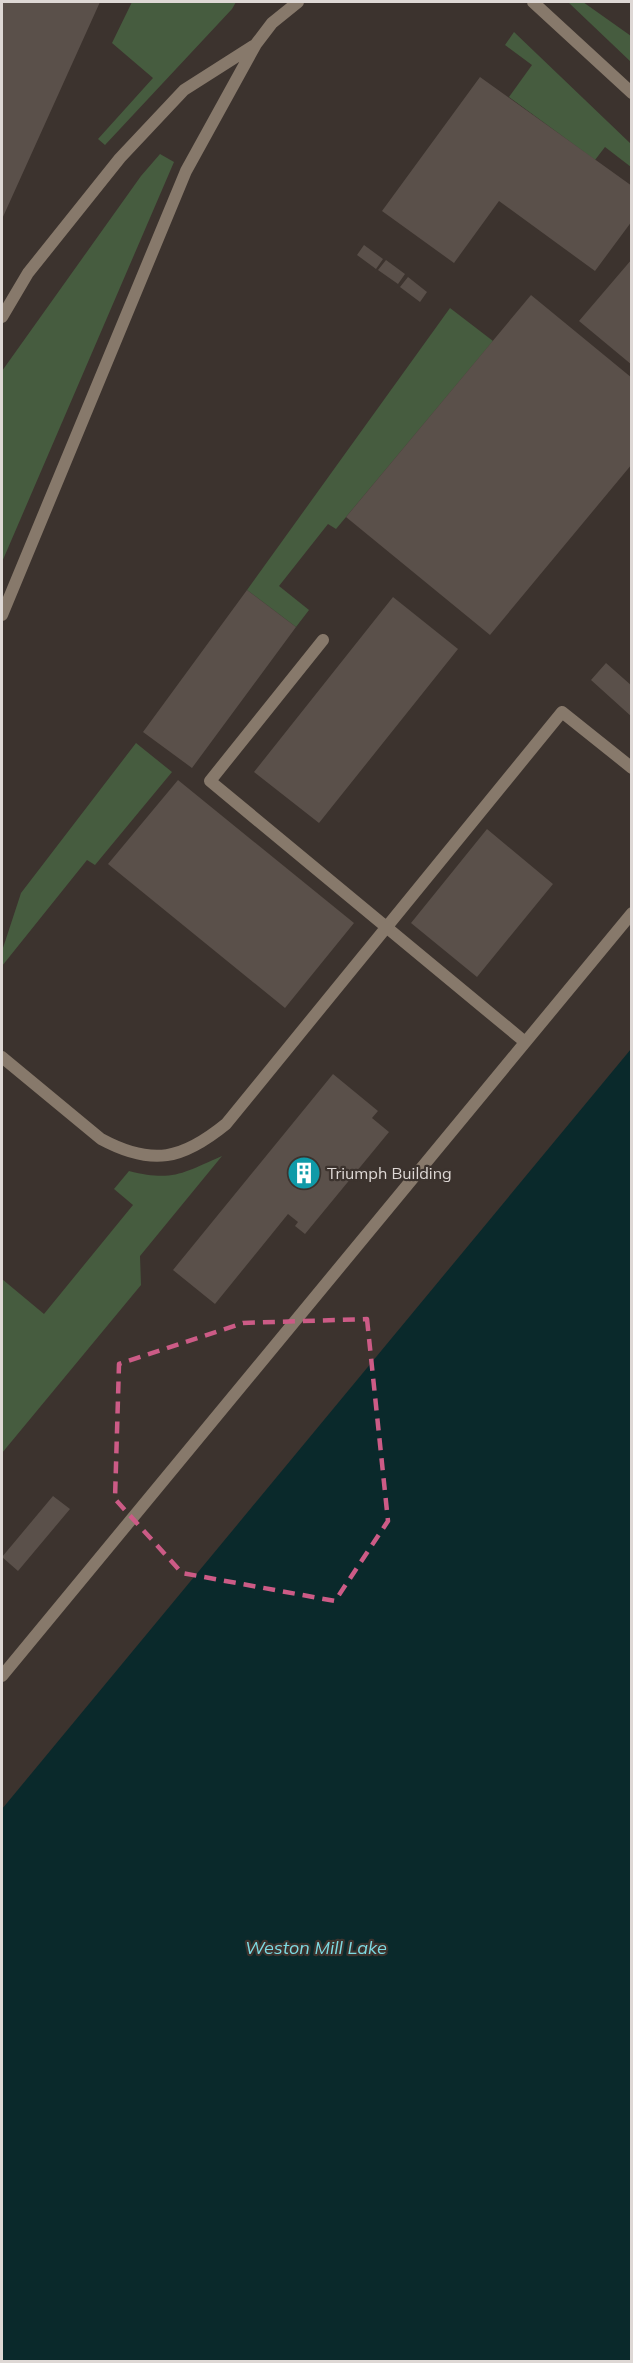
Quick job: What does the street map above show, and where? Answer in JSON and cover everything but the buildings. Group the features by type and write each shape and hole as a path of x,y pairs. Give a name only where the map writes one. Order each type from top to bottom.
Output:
{"lane":[{"path":"2,615 186,171 256,44 272,23 298,2"},
{"path":"533,2 632,93"},
{"path":"2,317 28,273 120,158 184,90 256,44"},
{"path":"323,640 210,781 525,1042"},
{"path":"2,1057 101,1139 132,1152 158,1156 188,1150 204,1142 226,1124 562,712 632,768"},
{"path":"2,1676 632,913"}],"highlighted area":[{"path":"367,1319 388,1521 335,1601 182,1573 115,1499 119,1364 243,1323"}],"green space":[{"path":"132,2 236,2 105,145 98,139 153,78 112,43"},
{"path":"568,2 583,2 631,36 631,62"},
{"path":"514,32 631,144 631,167 605,147 595,160 509,97 532,65 505,45"},
{"path":"160,154 174,162 2,562 2,371 141,176"},
{"path":"450,308 493,341 336,529 328,524 279,586 309,610 296,627 247,590"},
{"path":"136,743 172,772 95,865 87,860 2,966 2,951 21,893"},
{"path":"222,1156 140,1256 141,1285 2,1453 2,1279 44,1314 133,1205 114,1189 129,1171 167,1176 187,1171"}],"water":[{"name":"Weston Mill Lake","path":"631,1049 631,2361 2,2361 2,1809"}],"place":[{"name":"Triumph Building","path":"304,1173"}]}
